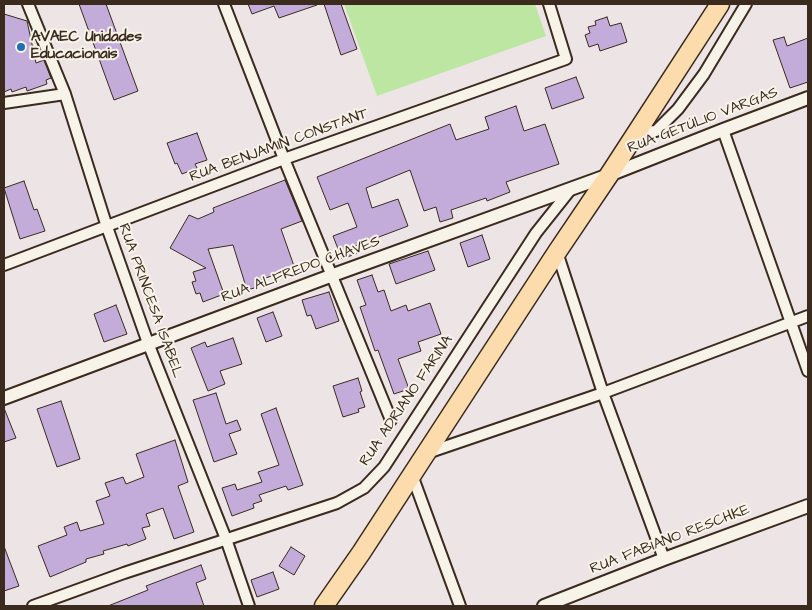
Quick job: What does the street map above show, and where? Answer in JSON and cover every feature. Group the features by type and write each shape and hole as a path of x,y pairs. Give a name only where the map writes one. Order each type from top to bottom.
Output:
{"highway":[{"path":"324,606 362,552 720,4"}],"street":[{"name":"RUA PRINCESA ISABEL","path":"28,4 65,94 148,343 226,539 249,606"},
{"path":"224,4 284,159 391,420"},
{"name":"RUA BENJAMIN CONSTANT","path":"4,265 284,159 566,59 549,4"},
{"path":"637,132 656,131 678,109 709,66 746,4"},
{"path":"4,103 65,94"},
{"name":"RUA GETÚLIO VARGAS","path":"609,175 808,98"},
{"path":"723,130 808,371"},
{"name":"RUA ALFREDO CHAVES","path":"4,398 148,343 609,175"},
{"name":"RUA ADRIANO FARINA","path":"32,606 124,573 337,503 364,488 384,467 536,233 571,189"},
{"path":"557,252 603,393 664,558"},
{"path":"426,453 603,393 808,316"},
{"path":"412,475 460,606"},
{"name":"RUA FABIANO RESCHKE","path":"544,606 664,558 808,506"}],"green space":[{"path":"344,4 535,4 546,36 377,96"}],"building":[{"path":"79,4 106,4 138,91 114,100"},
{"path":"248,4 317,5 279,18 274,6 252,14"},
{"path":"324,4 341,4 357,49 341,55"},
{"name":"AVAEC Unidades Educacionais","path":"4,14 27,21 36,63 44,60 51,78 46,80 47,84 27,91 26,87 12,92 11,89 4,92"},
{"path":"607,17 610,26 621,23 627,42 600,51 598,44 589,47 585,35 590,33 588,27 596,25 595,21"},
{"path":"784,37 787,46 808,38 808,82 790,88 773,40"},
{"path":"576,77 584,98 552,109 545,88"},
{"path":"516,106 524,131 545,124 559,164 506,182 510,192 487,201 486,198 451,210 453,218 440,222 436,207 424,211 410,170 366,188 372,208 398,199 408,226 355,246 358,253 342,259 333,236 357,227 348,203 330,210 317,177 450,124 456,140 489,129 485,117"},
{"path":"197,133 207,160 195,164 197,168 182,174 177,163 175,164 167,143"},
{"path":"285,180 302,221 281,229 294,266 257,281 258,287 247,290 233,245 208,249 224,294 203,302 200,293 196,294 192,282 196,281 193,272 206,268 170,248 189,215 198,219 214,212 213,208"},
{"path":"24,181 34,210 37,209 45,231 20,239 4,188"},
{"path":"482,235 490,259 468,267 460,243"},
{"path":"428,251 435,270 396,284 389,264"},
{"path":"372,275 378,292 384,290 391,311 406,305 408,311 430,303 441,334 418,342 421,351 398,359 409,389 394,394 378,350 375,351 360,307 366,305 357,280"},
{"path":"329,292 339,321 316,329 311,315 307,316 302,300"},
{"path":"116,305 127,334 104,342 94,314"},
{"path":"273,312 282,336 266,342 257,318"},
{"path":"233,338 242,364 220,371 225,384 208,391 191,348 205,342 207,347"},
{"path":"358,378 365,407 358,409 359,412 343,417 333,386"},
{"path":"216,393 226,424 237,420 241,430 229,434 237,454 214,462 193,400"},
{"path":"61,401 80,459 57,467 37,409"},
{"path":"4,408 16,438 4,442"},
{"path":"276,408 303,485 288,490 286,486 259,495 262,501 253,504 254,508 232,516 222,488 235,484 237,490 262,482 258,472 279,465 261,414"},
{"path":"175,440 188,482 178,486 194,532 174,539 163,508 146,514 150,526 142,528 146,539 128,546 127,544 103,551 104,554 86,559 86,562 50,577 38,546 67,535 64,527 77,522 80,531 104,524 96,501 110,496 105,483 123,477 126,484 144,477 136,454"},
{"path":"291,547 305,556 294,575 279,566"},
{"path":"4,550 19,586 4,591"},
{"path":"201,565 206,579 196,583 204,606 108,606 148,590 146,586"},
{"path":"273,572 279,589 257,597 251,580"}],"place":[{"name":"AVAEC Unidades Educacionais","path":"21,47"}]}
